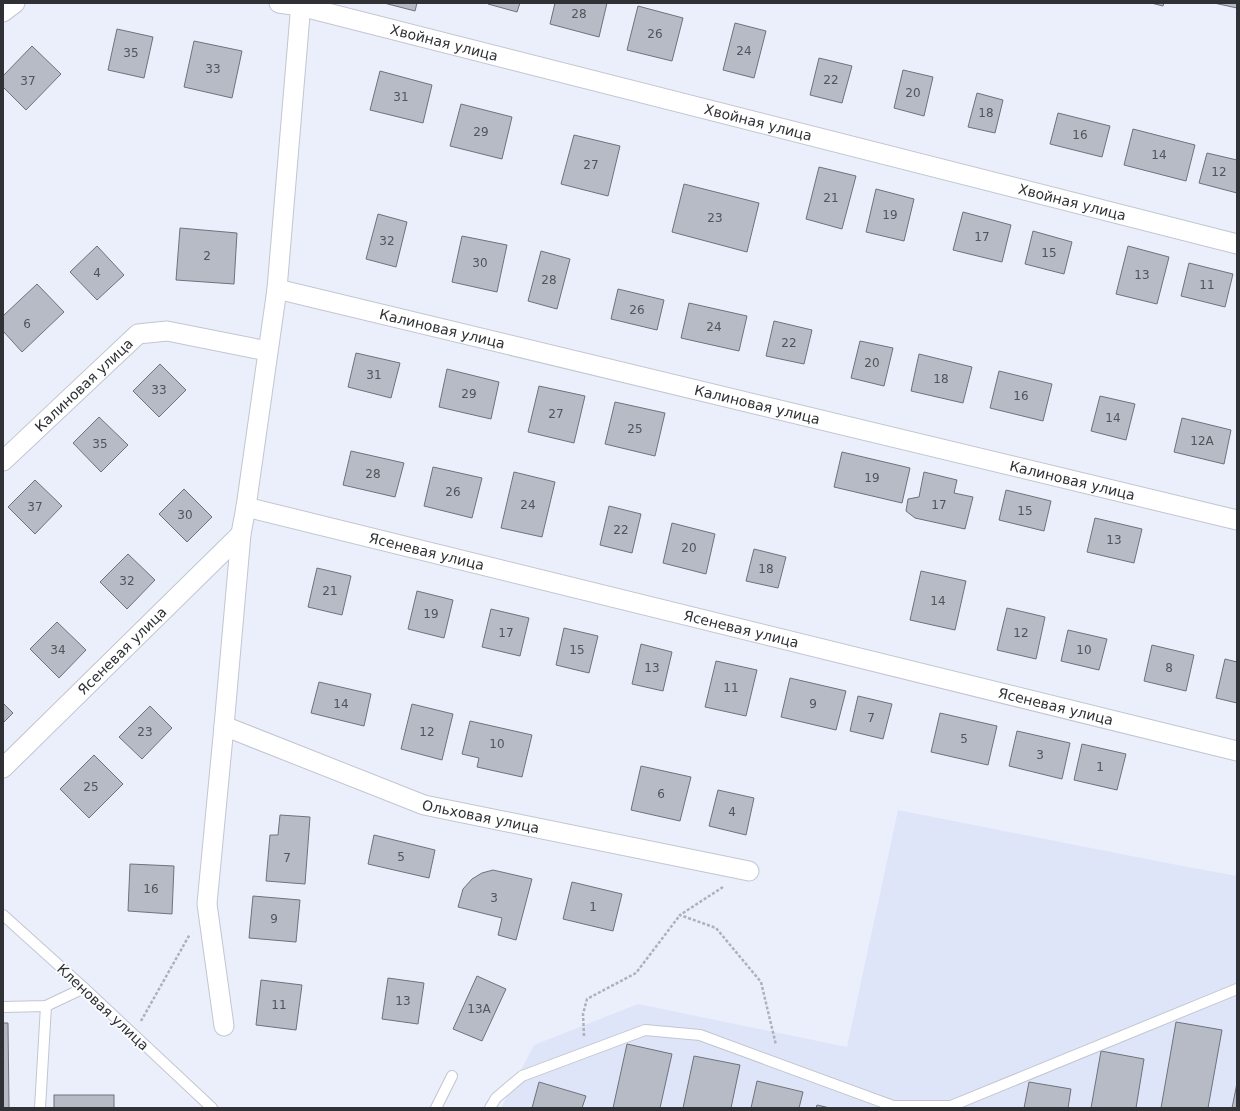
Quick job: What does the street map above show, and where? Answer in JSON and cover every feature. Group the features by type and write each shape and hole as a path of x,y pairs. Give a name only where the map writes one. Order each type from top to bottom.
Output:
{"street":[{"path":"3,12 15,3"},
{"name":"Хвойная улица","path":"279,3 301,4 1237,244"},
{"path":"224,1026 207,904 241,534 277,289 301,4"},
{"name":"Калиновая улица","path":"277,289 1237,520"},
{"name":"Калиновая улица","path":"3,461 138,334 167,331 267,351"},
{"name":"Ясеневая улица","path":"246,507 1237,751"},
{"name":"Ясеневая улица","path":"3,768 241,534"},
{"name":"Ольховая улица","path":"224,726 424,804 749,871"}],"lane":[{"name":"Кленовая улица","path":"3,915 134,1035 201,1104 212,1108"},
{"path":"3,1007 46,1006 84,988"},
{"path":"490,1108 496,1098 522,1076 645,1030 700,1035 893,1106 951,1106 1237,989"},
{"path":"40,1108 46,1006"},
{"path":"436,1108 452,1076"}],"path":[{"path":"585,1052 583,1014 587,999 636,973 680,915 749,871"},
{"path":"134,1035 207,904"},
{"path":"680,915 716,928 761,982 780,1064"}],"shaded area":[{"path":"898,810 1237,876 1237,1108 501,1108 534,1045 638,1004 847,1047"}],"building":[{"path":"384,3 417,3 415,11"},
{"path":"488,3 520,3 517,12"},
{"path":"555,3 607,3 599,37 550,24"},
{"path":"1151,3 1164,3 1163,6"},
{"path":"1214,3 1237,3 1237,8"},
{"path":"638,6 683,18 672,61 627,50"},
{"path":"735,23 766,31 754,78 723,70"},
{"path":"117,29 153,37 144,78 108,70"},
{"path":"194,41 242,51 232,98 184,87"},
{"path":"32,46 61,74 26,110 3,87 3,76"},
{"path":"819,58 852,66 842,103 810,95"},
{"path":"903,70 933,77 924,116 894,108"},
{"path":"380,71 432,85 423,123 370,110"},
{"path":"977,93 1003,100 995,133 968,127"},
{"path":"461,104 512,117 502,159 450,146"},
{"path":"1058,113 1110,126 1102,157 1050,144"},
{"path":"1133,129 1195,145 1186,181 1124,165"},
{"path":"574,135 620,146 608,196 561,184"},
{"path":"1207,153 1237,160 1237,193 1199,183"},
{"path":"819,167 856,176 842,229 806,219"},
{"path":"684,184 759,203 747,252 672,232"},
{"path":"876,189 914,199 904,241 866,232"},
{"path":"963,212 1011,225 1002,262 953,250"},
{"path":"378,214 407,222 396,267 366,259"},
{"path":"180,228 237,233 234,284 176,280"},
{"path":"1033,231 1072,242 1064,274 1025,264"},
{"path":"462,236 507,245 497,292 452,282"},
{"path":"97,246 124,275 97,300 70,272"},
{"path":"1128,246 1169,257 1157,304 1116,294"},
{"path":"541,251 570,259 557,309 528,301"},
{"path":"1189,263 1233,274 1225,307 1181,296"},
{"path":"37,284 64,312 22,352 3,331 3,316"},
{"path":"618,289 664,300 657,330 611,319"},
{"path":"689,303 747,316 739,351 681,338"},
{"path":"774,321 812,330 804,364 766,356"},
{"path":"860,341 893,348 884,386 851,378"},
{"path":"356,353 400,363 391,398 348,387"},
{"path":"919,354 972,367 963,403 911,391"},
{"path":"160,364 186,390 159,417 133,391"},
{"path":"447,369 499,382 491,419 439,407"},
{"path":"999,371 1052,384 1043,421 990,408"},
{"path":"539,386 585,396 574,443 528,432"},
{"path":"1100,396 1135,404 1126,440 1091,431"},
{"path":"615,402 665,413 655,456 605,444"},
{"path":"99,417 128,445 101,472 73,443"},
{"path":"1182,418 1231,430 1224,464 1174,452"},
{"path":"351,451 404,463 395,497 343,485"},
{"path":"842,452 910,468 902,503 834,487"},
{"path":"433,467 482,478 472,518 424,506"},
{"path":"514,472 555,482 542,537 501,528"},
{"path":"924,472 957,480 954,493 973,497 965,529 915,518 906,511 908,499 919,497"},
{"path":"35,480 62,506 35,534 8,507"},
{"path":"184,489 212,517 187,542 159,514"},
{"path":"1006,490 1051,501 1044,531 999,520"},
{"path":"609,506 641,514 632,553 600,545"},
{"path":"1095,518 1142,529 1134,563 1087,552"},
{"path":"672,523 715,534 706,574 663,563"},
{"path":"754,549 786,557 778,588 746,581"},
{"path":"128,554 155,580 127,609 100,582"},
{"path":"317,568 351,576 342,615 308,607"},
{"path":"921,571 966,581 955,630 910,620"},
{"path":"417,591 453,600 444,638 408,629"},
{"path":"1007,608 1045,617 1036,659 997,650"},
{"path":"491,609 529,618 520,656 482,647"},
{"path":"57,622 86,650 59,678 30,649"},
{"path":"564,628 598,636 589,673 556,665"},
{"path":"1068,630 1107,639 1099,670 1061,661"},
{"path":"641,644 672,652 663,691 632,684"},
{"path":"1152,645 1194,655 1186,691 1144,681"},
{"path":"1225,659 1237,662 1237,703 1216,698"},
{"path":"716,661 757,670 746,716 705,707"},
{"path":"790,678 846,691 836,730 781,717"},
{"path":"319,682 371,694 364,726 311,713"},
{"path":"858,696 892,704 883,739 850,731"},
{"path":"3,703 13,713 3,723"},
{"path":"412,704 453,714 442,760 401,749"},
{"path":"150,706 172,728 142,759 119,737"},
{"path":"940,713 997,726 988,765 931,752"},
{"path":"470,721 532,735 522,777 477,767 479,758 462,754"},
{"path":"1017,731 1070,743 1062,779 1009,766"},
{"path":"1082,744 1126,754 1117,790 1074,780"},
{"path":"94,755 123,784 89,818 60,789"},
{"path":"641,766 691,777 680,821 631,810"},
{"path":"718,790 754,798 746,835 709,826"},
{"path":"280,815 310,817 305,884 266,881 270,835 278,835"},
{"path":"374,835 435,850 429,878 368,864"},
{"path":"130,864 174,866 172,914 128,911"},
{"path":"493,870 532,879 516,940 498,935 502,918 458,907 463,889 472,879 482,873"},
{"path":"572,882 622,894 613,931 563,919"},
{"path":"253,896 300,900 296,942 249,938"},
{"path":"477,976 506,989 482,1041 453,1029"},
{"path":"388,978 424,983 418,1024 382,1019"},
{"path":"261,980 302,985 296,1030 256,1025"},
{"path":"1176,1022 1222,1030 1208,1108 1161,1108"},
{"path":"3,1023 8,1023 9,1108 3,1108"},
{"path":"627,1044 672,1054 660,1108 613,1108"},
{"path":"1101,1051 1144,1059 1136,1108 1091,1108"},
{"path":"694,1056 740,1065 731,1108 683,1108"},
{"path":"757,1081 803,1092 799,1108 751,1108"},
{"path":"539,1082 586,1096 582,1108 532,1108"},
{"path":"1029,1082 1071,1089 1068,1108 1024,1108"},
{"path":"1237,1083 1237,1108 1232,1108"},
{"path":"54,1095 114,1095 114,1108 54,1108"},
{"path":"817,1105 830,1108 816,1108"}]}
